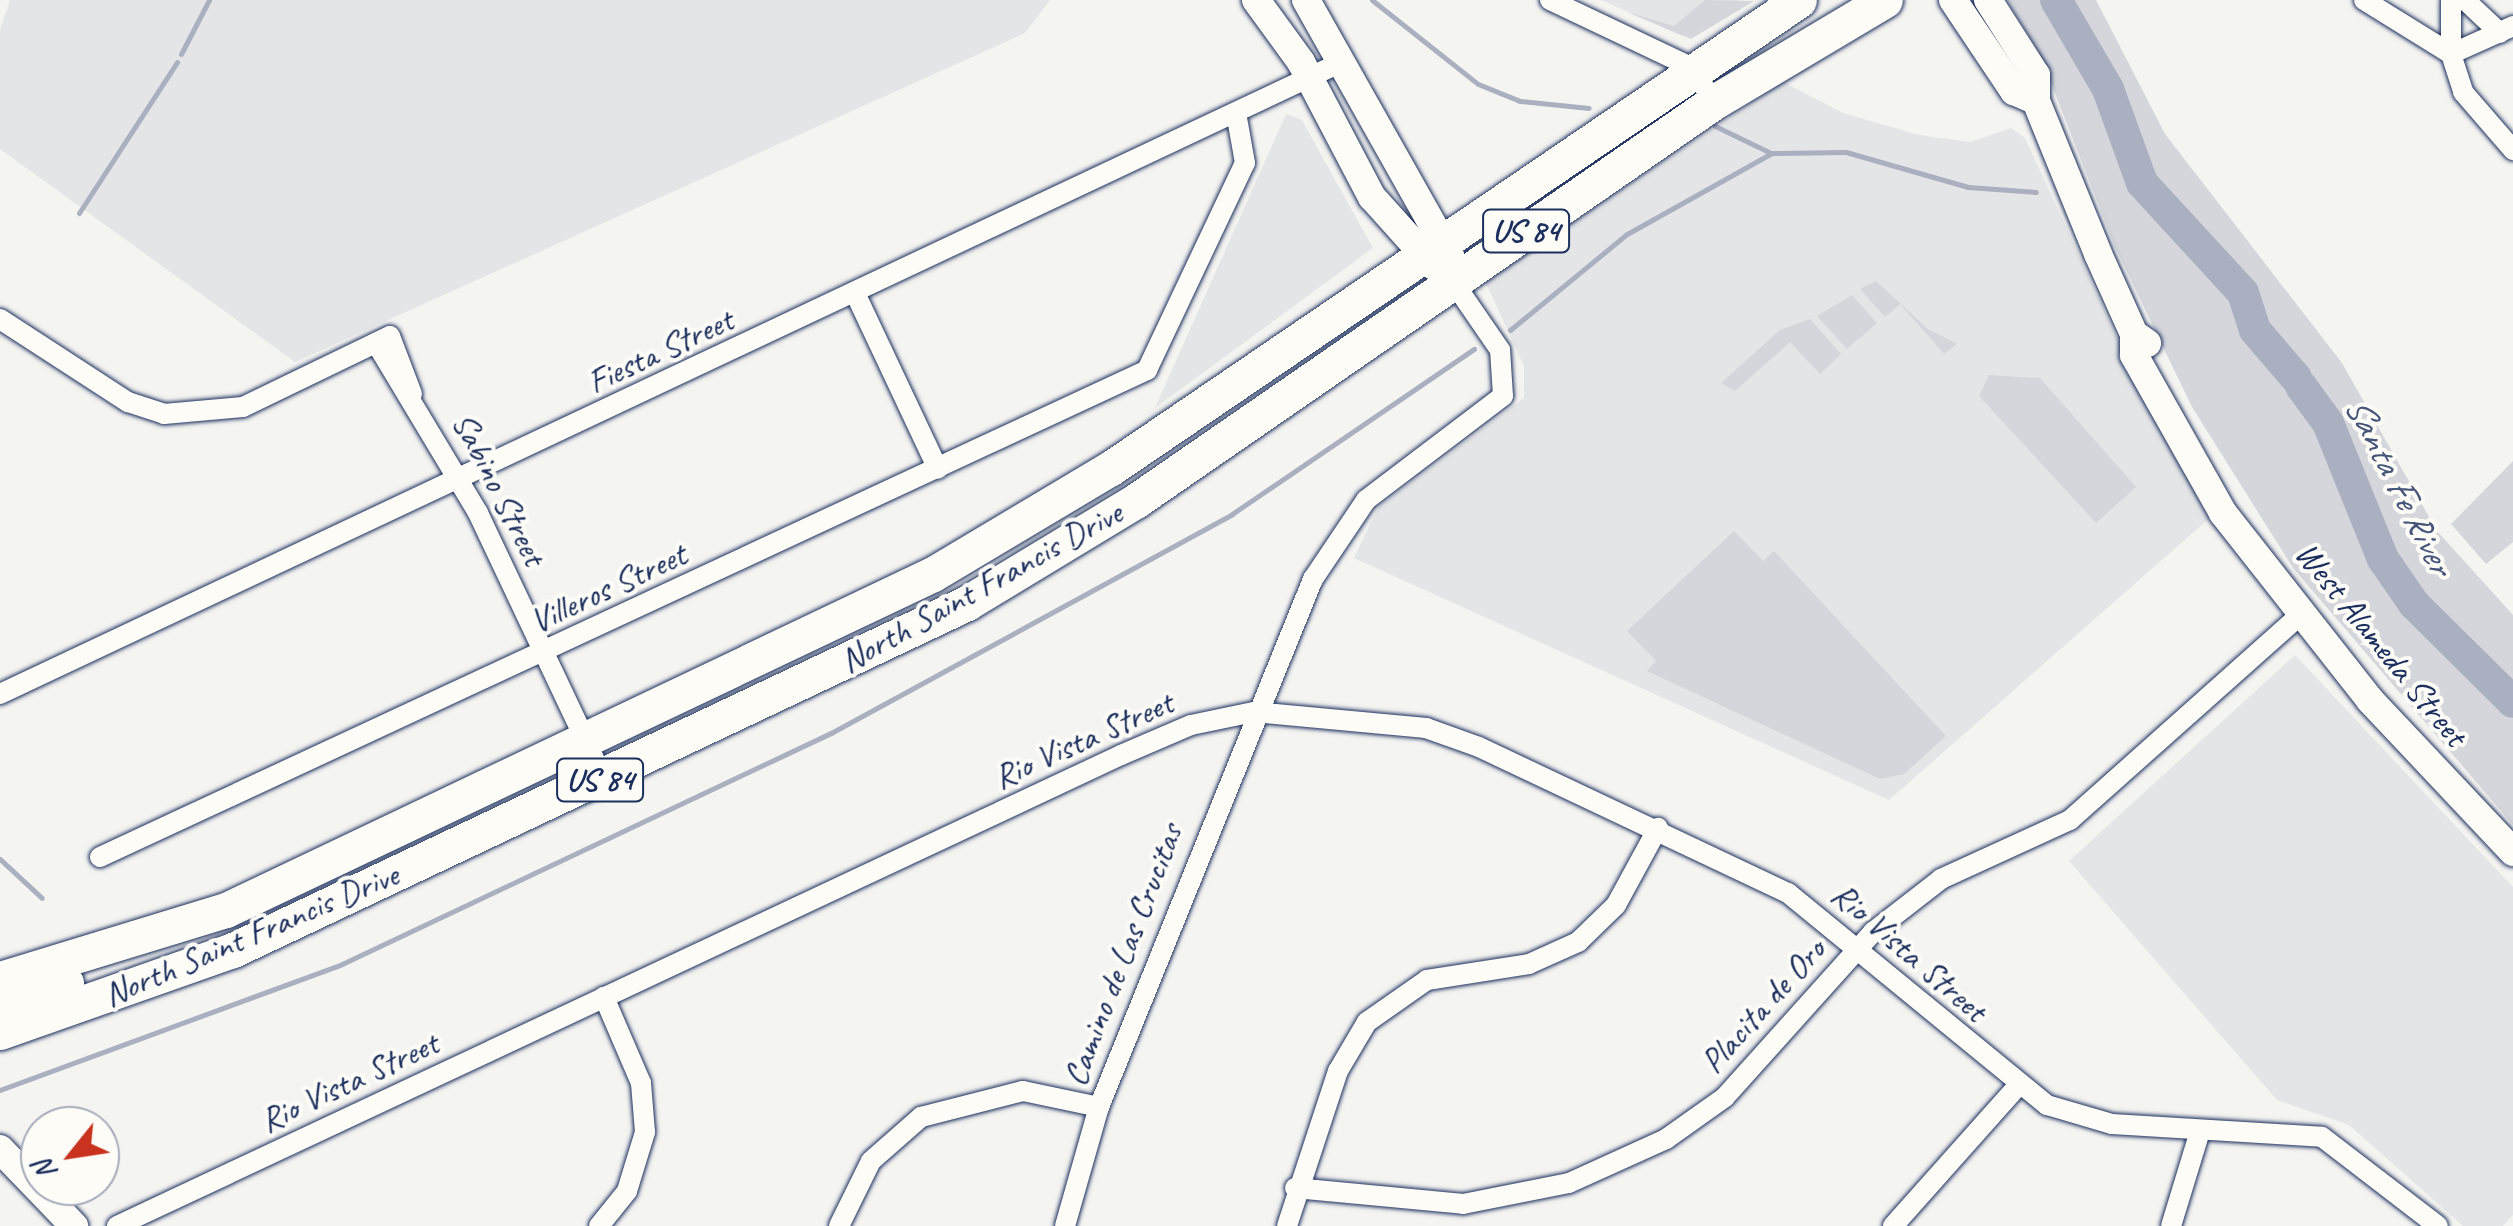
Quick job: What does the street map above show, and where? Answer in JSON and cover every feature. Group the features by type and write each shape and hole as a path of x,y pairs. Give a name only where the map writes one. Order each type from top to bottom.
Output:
{"highway":[{"name":"North Saint Francis Drive","path":"0,978 155,937 586,741 1017,527 1433,247 1691,67 1799,0"},
{"name":"North Saint Francis Drive","path":"0,1032 233,950 603,778 1025,570 1460,292 1714,102 1885,0"},
{"path":"0,1006 105,970 155,937"}],"street":[{"path":"1256,0 1310,81 1372,197 1433,247"},
{"path":"1254,712 1348,521 1503,396 1500,350 1433,247 1344,61 1306,0"},
{"path":"1550,0 1691,67 1714,102"},
{"name":"West Alameda Street","path":"1953,0 2014,91 2036,101"},
{"name":"West Alameda Street","path":"1988,0 2030,64 2036,101 2134,334 2152,389 2204,464 2205,484 2238,520 2302,613 2406,742 2513,852"},
{"path":"2364,0 2406,34 2451,54 2507,30"},
{"path":"2451,0 2451,54 2462,92 2513,150"},
{"path":"2465,0 2507,30"},
{"name":"Fiesta Street","path":"0,694 1237,118 1344,61"},
{"name":"Villeros Street","path":"100,857 1142,373 1160,354 1246,164 1237,118"},
{"path":"856,295 938,469"},
{"name":"Sabino Street","path":"0,320 128,402 204,416 243,407 383,339 461,480 603,778"},
{"name":"Placita de Oro","path":"1296,1188 1463,1204 1569,1183 1666,1139 1725,1098 1857,950 1942,879 2070,820 2302,613"},
{"name":"Rio Vista Street","path":"117,1226 1190,724 1254,712 1426,728 1658,828 1788,893 2017,1087 2094,1122 2200,1131 2284,1130 2337,1143 2438,1226"},
{"name":"Camino de Las Crucitas","path":"1065,1226 1100,1108 1254,712"},
{"path":"1287,1226 1296,1188 1338,1071 1376,1012 1440,974 1529,964 1578,942 1616,905 1658,828"},
{"path":"599,1226 626,1191 646,1132 641,1083 604,997"},
{"path":"1893,1226 2017,1087"},
{"path":"839,1226 871,1161 930,1113 1022,1092 1100,1108"},
{"path":"2171,1226 2200,1131"},
{"path":"0,1149 74,1226"}],"shaded area":[{"path":"10,0 1050,0 1025,33 295,362 0,149 0,30"},
{"path":"1601,0 1740,0 1682,36"},
{"path":"1705,0 1754,1 1691,39 1627,12 1674,26"},
{"path":"2007,0 2096,0 2165,134 2342,363 2437,531 2513,615 2513,825 2293,568 2192,407 2115,247 2039,52"},
{"path":"1783,82 1843,113 1919,135 1970,142 2011,128 2025,138 2125,355 2214,514 1889,800 1354,558 1379,506 1524,398 1524,366 1485,281"},
{"path":"1286,114 1302,120 1373,248 1155,408"},
{"path":"1876,281 1928,329 1957,344 1944,354 1900,304 1885,317 1860,289"},
{"path":"1852,295 1877,323 1847,349 1817,316"},
{"path":"1810,319 1841,354 1820,374 1790,342 1735,391 1721,383 1780,330"},
{"path":"1989,375 2040,378 2136,487 2096,523 1979,396"},
{"path":"2513,461 2513,542 2486,564 2451,524"},
{"path":"1734,531 1763,561 1774,551 1946,736 1904,774 1880,779 1647,671 1656,661 1627,631"},
{"path":"2295,655 2513,887 2513,1215 2503,1226 2463,1226 2349,1125 2277,1100 2069,861"}],"waterway":[{"path":"181,54 209,0"},
{"path":"1372,0 1478,84 1520,101 1589,108"},
{"name":"Santa Fe River","path":"2056,0 2108,89 2142,183 2243,293 2255,330 2296,378"},
{"path":"79,213 177,62"},
{"path":"1715,126 1771,153"},
{"path":"1510,330 1627,234 1772,153 1846,152 1968,187 2036,192"},
{"path":"0,1090 342,964 831,733 1232,514 1474,349"},
{"name":"Santa Fe River","path":"2301,386 2328,423 2383,559 2414,604 2513,702"},
{"path":"0,859 42,898"}]}
